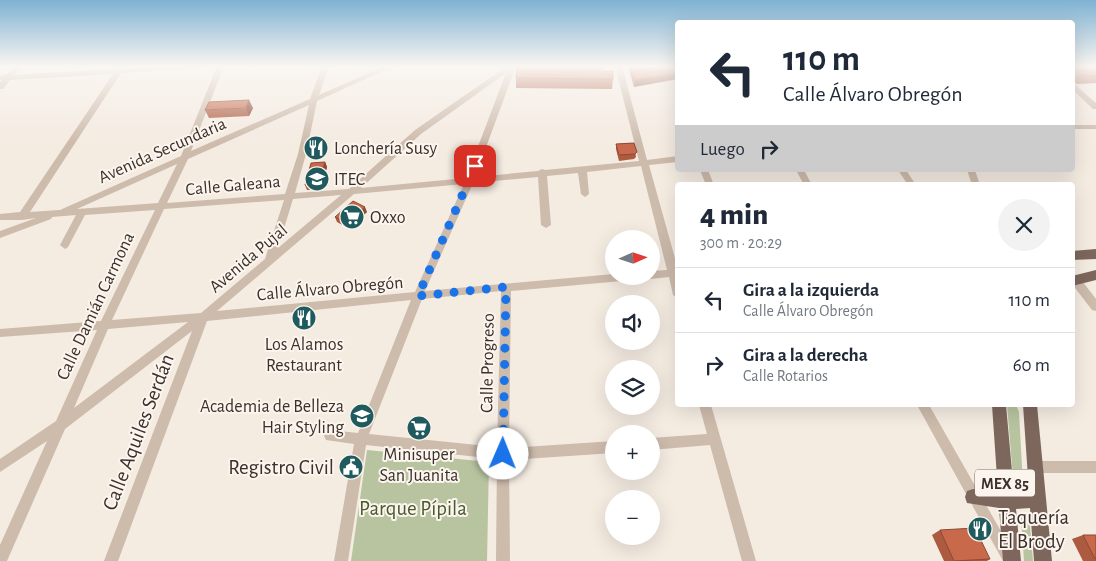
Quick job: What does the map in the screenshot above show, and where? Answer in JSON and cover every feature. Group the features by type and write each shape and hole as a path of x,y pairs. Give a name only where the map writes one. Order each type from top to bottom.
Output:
{"main road":[{"path":"1075,256 1096,254"},
{"path":"1075,280 1096,274"},
{"name":"MEX 85","path":"998,407 1011,561"},
{"name":"MEX 85","path":"1030,407 1043,561"},
{"path":"973,497 1006,501 1037,500"}],"street":[{"path":"0,245 4,234 24,215 104,92"},
{"name":"Calle Damián Carmona","path":"0,561 105,324 184,158 210,92"},
{"path":"269,260 290,196 316,92"},
{"name":"Avenida Secundaria","path":"4,234 57,214 330,92"},
{"name":"Avenida Pujal","path":"0,466 60,425 204,317 269,260 352,192 418,132 475,92"},
{"path":"341,561 361,440 418,296 469,182 502,92"},
{"path":"626,92 675,273 660,274"},
{"path":"1080,92 1096,108"},
{"path":"1075,127 1096,127"},
{"name":"Calle Galeana","path":"0,217 162,207 352,192 469,182 542,172 675,159"},
{"path":"582,169 584,194"},
{"path":"542,172 546,224"},
{"path":"65,245 82,212"},
{"name":"Calle Álvaro Obregón","path":"0,333 204,317 605,278"},
{"path":"1075,281 1096,308"},
{"name":"Calle Progreso","path":"503,561 506,287"},
{"name":"Calle Aquiles Serdán","path":"111,561 204,317"},
{"path":"706,407 749,561"},
{"path":"924,407 973,497 1011,561"},
{"path":"330,436 503,454 605,447"},
{"path":"660,443 714,439"},
{"path":"1036,467 1096,467"}],"green space":[{"path":"1007,407 1017,407 1019,412 1023,485 1019,489 1014,489"},
{"name":"Parque Pípila","path":"367,450 489,462 487,561 351,561"},
{"path":"1029,515 1033,561 1024,561 1021,517"}],"building":[{"path":"249,100 246,108 205,110 209,102"},
{"path":"634,143 637,152 635,154 619,155 616,144"},
{"path":"325,162 319,184 305,185 311,163"},
{"path":"353,201 365,207 346,223 335,217"},
{"path":"975,528 990,559 954,561 940,530"},
{"path":"1083,535 1096,535 1096,559 1095,559"}],"place":[{"name":"Lonchería Susy","path":"316,148"},
{"name":"ITEC","path":"317,179"},
{"name":"Oxxo","path":"352,217"},
{"name":"Los Alamos Restaurant","path":"304,318"},
{"name":"Academia de Belleza Hair Styling","path":"362,416"},
{"name":"Minisuper San Juanita","path":"419,428"},
{"name":"Registro Civil","path":"351,467"},
{"name":"Taquería El Brody","path":"980,529"}],"route":[{"path":"475,166 418,296 506,287 503,454"}]}
